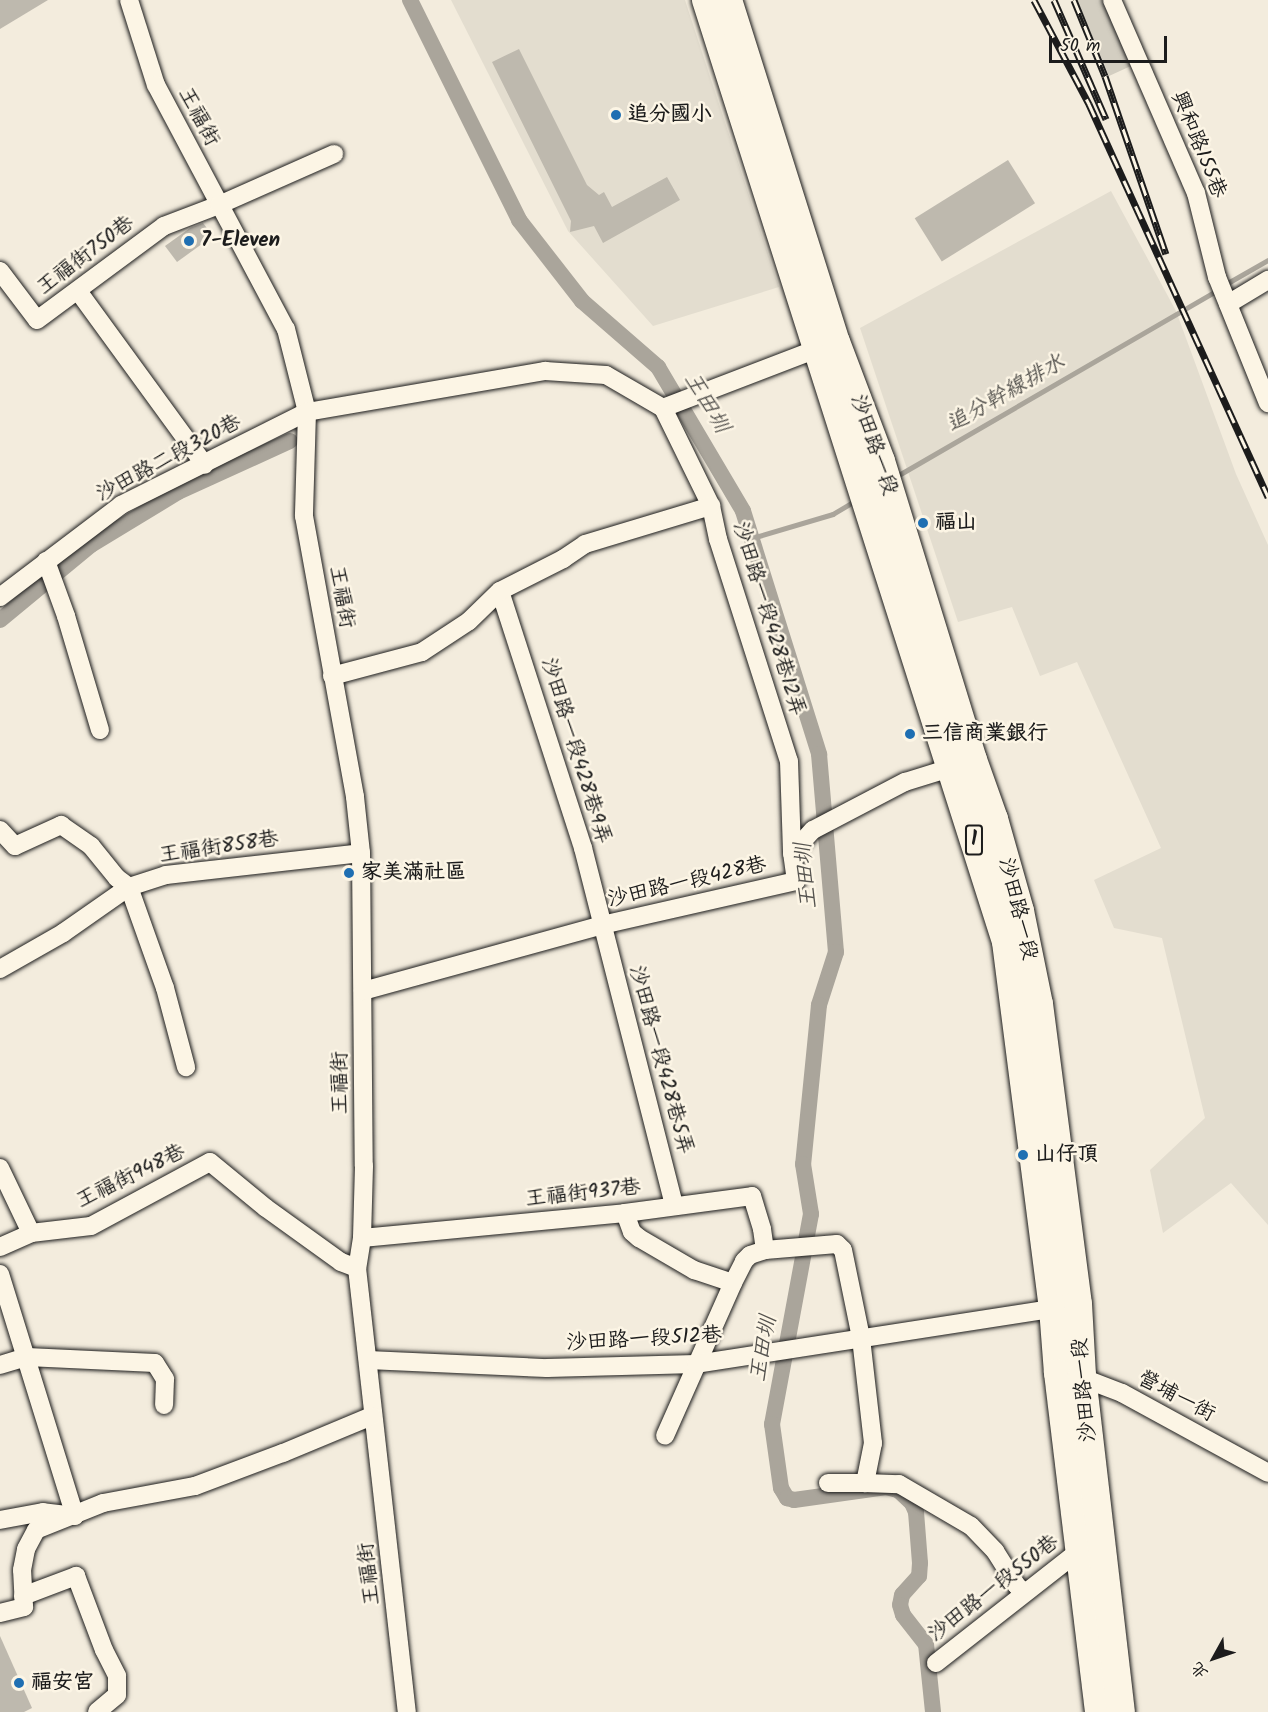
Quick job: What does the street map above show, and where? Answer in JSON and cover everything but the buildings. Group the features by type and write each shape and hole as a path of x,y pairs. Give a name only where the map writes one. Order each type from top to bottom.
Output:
{"main road":[{"name":"沙田路一段","path":"706,0 728,37 827,345 881,461 962,764 994,819 1020,911 1039,1004 1066,1306 1080,1550 1099,1712"},
{"name":"沙田路一段","path":"728,0 728,37"},
{"name":"沙田路一段","path":"1070,1374 1121,1712"}],"street":[{"name":"王福街","path":"129,0 156,85 286,329 307,412 304,516 355,797 361,853 362,1238"},
{"name":"興和路155巷","path":"1112,0 1196,193 1227,304 1268,403"},
{"name":"王福街750巷","path":"0,271 37,320 164,226 219,206 334,153"},
{"path":"1227,304 1268,280"},
{"path":"78,291 205,465"},
{"path":"663,408 827,345"},
{"name":"沙田路二段320巷","path":"0,597 121,505 307,412 545,371 606,375 663,408"},
{"name":"沙田路一段428巷12弄","path":"663,408 711,506 718,539 789,760 792,853"},
{"path":"332,676 422,652 469,621 500,591 563,559 585,544 711,506"},
{"path":"46,561 100,730"},
{"name":"沙田路一段428巷9弄","path":"500,591 583,848 602,926"},
{"name":"沙田路一段428巷","path":"363,991 602,926 796,881 792,853 813,830 904,782 962,764"},
{"path":"0,830 15,846 61,825 91,846 117,878 129,887 165,988 186,1067"},
{"name":"王福街858巷","path":"0,969 63,933 129,887 166,875 361,853"},
{"name":"沙田路一段428巷5弄","path":"602,926 674,1206"},
{"name":"王福街948巷","path":"0,1247 31,1233 91,1226 210,1162 266,1208 341,1262 357,1268"},
{"path":"0,1168 31,1233"},
{"name":"王福街937巷","path":"362,1238 625,1213 752,1196 762,1228 765,1250"},
{"path":"625,1213 632,1232 639,1238 694,1270 733,1283"},
{"path":"362,1238 357,1268 368,1360"},
{"path":"665,1436 738,1268 744,1261 750,1255 765,1250 837,1244 843,1250 861,1338 873,1443 866,1483"},
{"path":"0,1274 75,1515"},
{"name":"沙田路一段512巷","path":"368,1360 547,1368 696,1364 1066,1306"},
{"path":"0,1365 27,1357 155,1363 165,1379 164,1405"},
{"name":"王福街","path":"368,1360 372,1416 407,1712"},
{"name":"營埔一街","path":"1070,1374 1122,1393 1268,1473"},
{"path":"0,1613 24,1607 22,1570 26,1549 36,1530 103,1503 195,1486 372,1416"},
{"path":"828,1482 899,1484 972,1526 995,1551 1017,1586 1024,1592"},
{"path":"0,1520 43,1512 75,1515"},
{"name":"沙田路一段550巷","path":"936,1663 1080,1550"},
{"path":"23,1596 76,1576 104,1650 117,1676 117,1695 97,1712"}],"shaded area":[{"name":"追分國小","path":"451,0 685,0 779,287 653,326 568,231"},
{"path":"1077,0 1103,0 1133,65 1109,76"},
{"path":"1111,191 1176,311 1236,474 1268,545 1268,1225 1231,1183 1163,1233 1150,1170 1205,1118 1162,938 1114,928 1094,880 1161,848 1077,662 1040,676 1012,607 958,622 860,328"}],"waterway":[{"name":"王田圳","path":"410,0 519,220 582,301 658,367 743,511 819,754 836,952 819,1005 803,1164 811,1214 772,1424 781,1488 787,1498 794,1500 886,1487 898,1490 912,1503 916,1512 919,1576 902,1595 900,1605 903,1615 926,1644 933,1712"},
{"name":"追分幹線排水","path":"1226,284 1268,260"},
{"name":"追分幹線排水","path":"897,476 1219,289"},
{"path":"0,620 91,545 178,492 290,441"},
{"name":"追分幹線排水","path":"752,538 833,514 856,500"}],"railway":[{"path":"1034,0 1089,104 1268,497"},
{"path":"1054,0 1106,119"},
{"path":"1074,0 1105,76 1166,254"}],"place":[{"name":"追分國小","path":"616,115"},
{"name":"7-Eleven","path":"189,241"},
{"name":"福山","path":"923,523"},
{"name":"三信商業銀行","path":"910,734"},
{"name":"家美滿社區","path":"349,873"},
{"name":"山仔頂","path":"1023,1155"},
{"name":"福安宮","path":"19,1683"}]}
